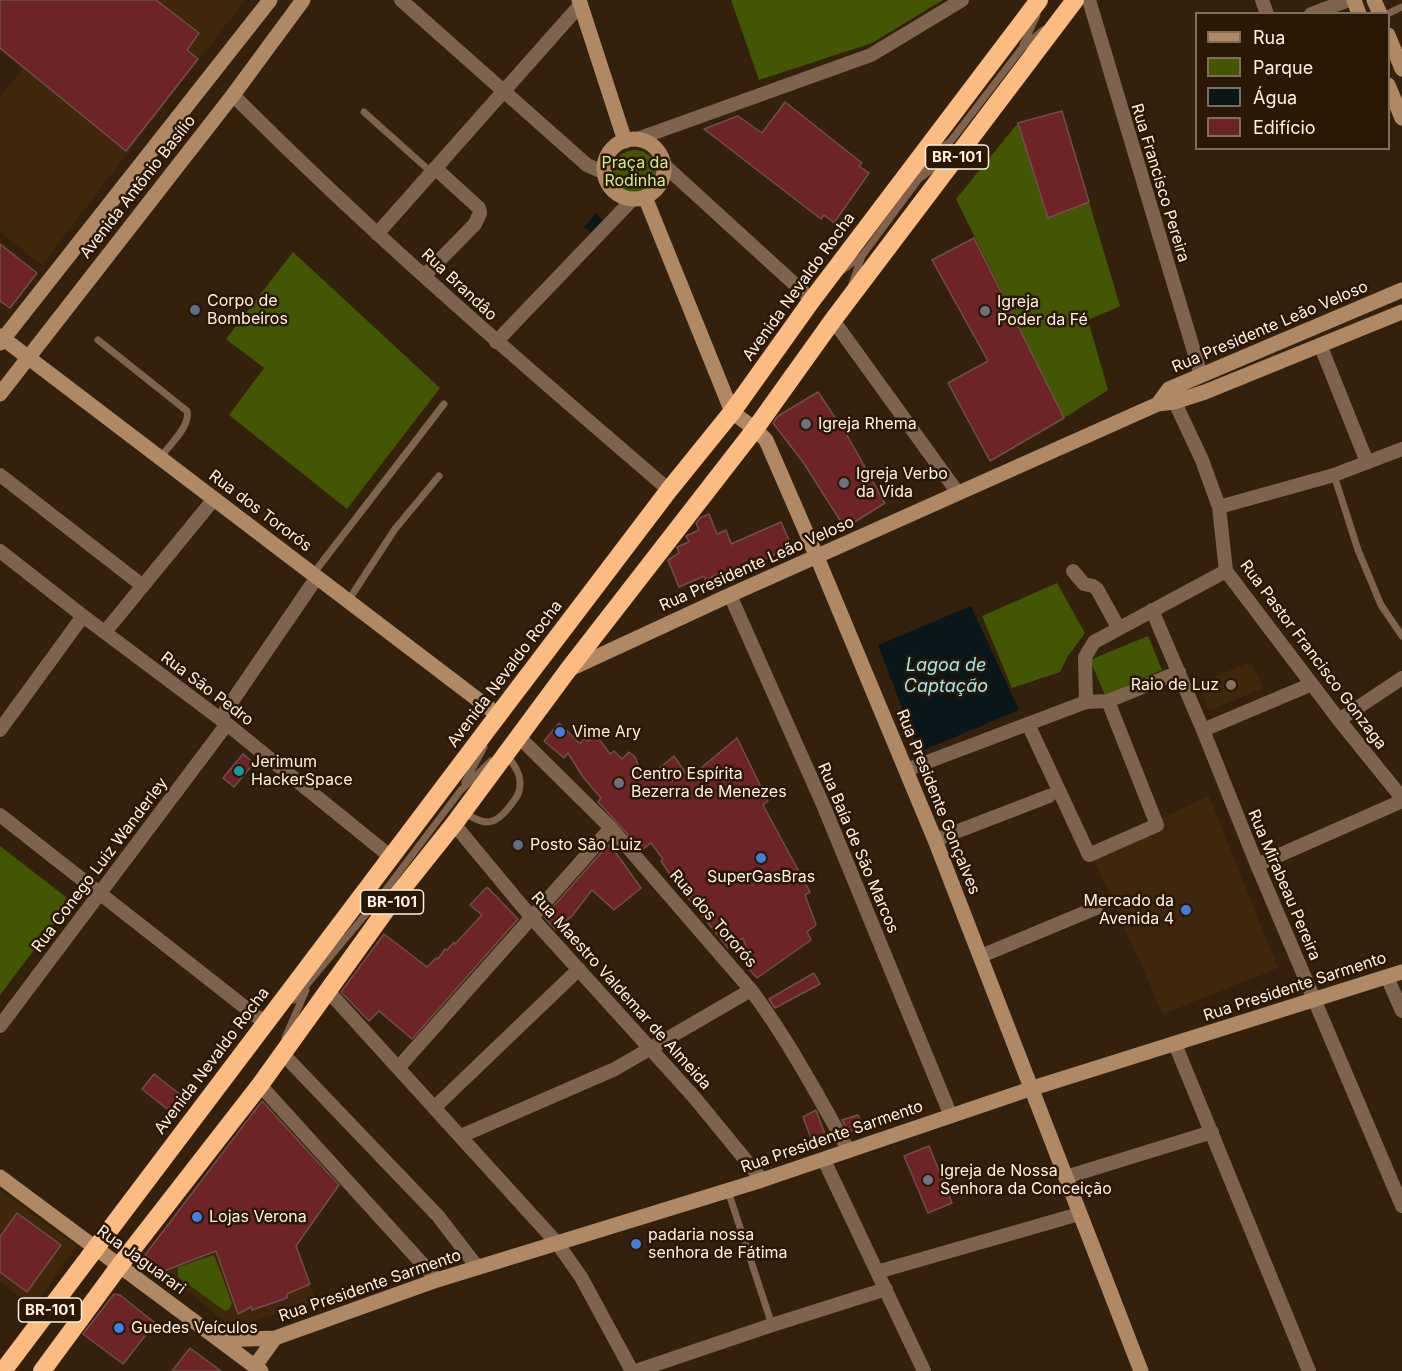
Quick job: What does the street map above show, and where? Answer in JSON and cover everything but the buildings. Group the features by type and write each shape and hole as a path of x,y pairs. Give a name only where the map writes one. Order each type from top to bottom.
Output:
{"highway":[{"name":"Avenida Nevaldo Rocha","path":"3,1371 669,490 732,412 823,285 1039,0"},
{"name":"BR-101","path":"42,1371 120,1265 278,1061 392,903 459,818 521,732 755,429 839,313 1072,4"}],"street":[{"name":"Avenida Antônio Basílio","path":"1,339 270,0"},
{"name":"Avenida Antônio Basílio","path":"0,394 233,95 303,0"},
{"path":"401,0 587,165 605,173"},
{"path":"631,140 647,142 655,148 664,165 664,175 654,192 639,198 625,198 611,189 605,173 607,157 611,150 631,140 871,55 962,0"},
{"name":"Rua Francisco Pereira","path":"1089,0 1201,375"},
{"path":"1316,12 1349,0"},
{"path":"377,234 504,92 580,2 631,140"},
{"path":"1390,38 1402,69"},
{"path":"1390,88 1402,118"},
{"name":"Rua Brandâo","path":"233,95 377,234 496,342 669,490"},
{"path":"664,165 812,300"},
{"path":"424,275 480,218 479,208 433,170"},
{"path":"496,342 639,198"},
{"path":"639,198 732,412"},
{"name":"Rua Presidente Leão Veloso","path":"568,670 816,556 1158,404 1201,375 1402,290"},
{"name":"Rua Presidente Leão Veloso","path":"1171,395 1205,392 1402,312"},
{"path":"839,313 958,493"},
{"name":"Rua dos Tororós","path":"1,339 161,457 348,601 502,710"},
{"path":"1321,346 1367,462"},
{"name":"Rua Pastor Francisco Gonzaga","path":"1171,395 1202,460 1219,507 1226,571 1402,800"},
{"name":"Rua Presidente Gonçalves","path":"732,412 766,440 816,556 935,840 1141,1371"},
{"path":"1219,507 1334,475 1402,449"},
{"path":"0,475 142,586"},
{"path":"105,633 214,499"},
{"name":"Rua São Pedro","path":"0,551 223,722 391,857"},
{"path":"1073,571 1084,584 1092,585 1097,589 1118,627"},
{"path":"1086,702 1084,664 1087,651 1098,639 1226,571"},
{"name":"Rua Conego Luiz Wanderley","path":"0,1026 223,722 315,575"},
{"name":"Rua Baía de São Marcos","path":"730,595 824,807 951,1116"},
{"name":"Rua Mirabeau Pereira","path":"1152,610 1257,866 1402,1206"},
{"path":"0,730 83,616"},
{"path":"906,770 1086,702 1108,701 1179,672"},
{"path":"1339,720 1402,678"},
{"path":"1203,730 1312,684"},
{"path":"1028,724 1089,855 1157,825 1108,701"},
{"name":"Rua dos Tororós","path":"521,732 611,828 751,990 772,1018 794,1054 849,1151"},
{"path":"935,840 1049,796"},
{"path":"1257,866 1402,800"},
{"path":"0,815 265,1023"},
{"name":"Rua Maestro Valdemar de Almeida","path":"459,818 532,918 694,1097 762,1180"},
{"path":"398,1068 611,828"},
{"path":"981,956 1096,908"},
{"path":"435,1107 579,969"},
{"path":"1395,974 1402,1011"},
{"name":"Rua Presidente Sarmento","path":"220,1340 275,1338 437,1280 728,1191 1033,1088 1395,974"},
{"path":"461,1136 578,1086 651,1049 751,990"},
{"path":"329,992 557,1243 587,1287 634,1371 886,1289"},
{"path":"1175,1044 1309,1371"},
{"path":"278,1061 438,1216 478,1268"},
{"path":"260,1085 437,1280"},
{"path":"1066,1177 1212,1132"},
{"path":"824,1160 924,1371"},
{"name":"Rua Jaguarari","path":"0,1177 258,1369"},
{"path":"878,1272 1079,1214"},
{"name":"Rua Presidente Sarmento","path":"258,1369 275,1338"}],"lane":[{"path":"1022,48 1044,0"},
{"path":"839,313 862,256 919,179 932,156 950,142 1022,48 1072,4"},
{"path":"364,112 433,170"},
{"path":"823,285 862,256"},
{"path":"98,340 188,411 189,417 185,424 161,457"},
{"path":"315,575 444,404"},
{"path":"1334,475 1358,550 1382,605 1402,636"},
{"path":"348,601 395,529 439,476"},
{"path":"462,790 502,710"},
{"path":"246,1049 308,985 381,896 462,790 521,732"},
{"path":"459,818 494,822 501,817 519,794 521,784 519,774 506,753"},
{"path":"278,1061 308,985"},
{"path":"728,1191 772,1325"}],"shaded area":[{"path":"0,0 245,0 42,265 0,232 0,97 23,69 0,51"},
{"name":"Raio de Luz","path":"1251,662 1263,688 1209,711 1199,683"},
{"name":"Mercado da Avenida 4","path":"1209,796 1278,968 1163,1014 1091,852"},
{"path":"0,1190 77,1246 33,1307 0,1282"},
{"path":"288,1225 316,1301 233,1328 164,1271"}],"green space":[{"path":"731,0 943,0 872,43 759,80"},
{"path":"1018,123 1048,218 1089,202 1120,306 1088,320 1108,390 1064,418 956,199"},
{"name":"Praça da Rodinha","path":"635,150 644,151 651,156 656,163 656,181 651,188 644,193 635,194 626,193 619,188 614,181 613,172 614,163 619,156 626,151"},
{"path":"293,252 440,388 347,509 229,415 264,368 226,339"},
{"path":"1057,583 1085,633 1068,656 1060,672 1012,688 982,616"},
{"path":"1148,636 1162,670 1105,695 1090,660"},
{"path":"0,846 71,901 0,995"},
{"path":"214,1255 232,1303 230,1309 225,1311 178,1277 178,1267"}],"water":[{"path":"596,213 603,221 591,233 584,227"},
{"name":"Lagoa de Captação","path":"971,606 1019,710 919,752 878,645"}],"place":[{"name":"Corpo de Bombeiros","path":"195,310"},
{"name":"Igreja Poder da Fé","path":"985,311"},
{"name":"Igreja Rhema","path":"806,424"},
{"name":"Igreja Verbo da Vida","path":"844,483"},
{"name":"Raio de Luz","path":"1231,685"},
{"name":"Vime Ary","path":"560,732"},
{"name":"Jerimum HackerSpace","path":"239,771"},
{"name":"Centro Espírita Bezerra de Menezes","path":"619,783"},
{"name":"Posto São Luiz","path":"518,845"},
{"name":"SuperGasBras","path":"761,858"},
{"name":"Mercado da Avenida 4","path":"1186,910"},
{"name":"Igreja de Nossa Senhora da Conceição","path":"928,1180"},
{"name":"Lojas Verona","path":"197,1217"},
{"name":"padaria nossa senhora de Fátima","path":"636,1244"},
{"name":"Guedes Veículos","path":"119,1328"}]}
